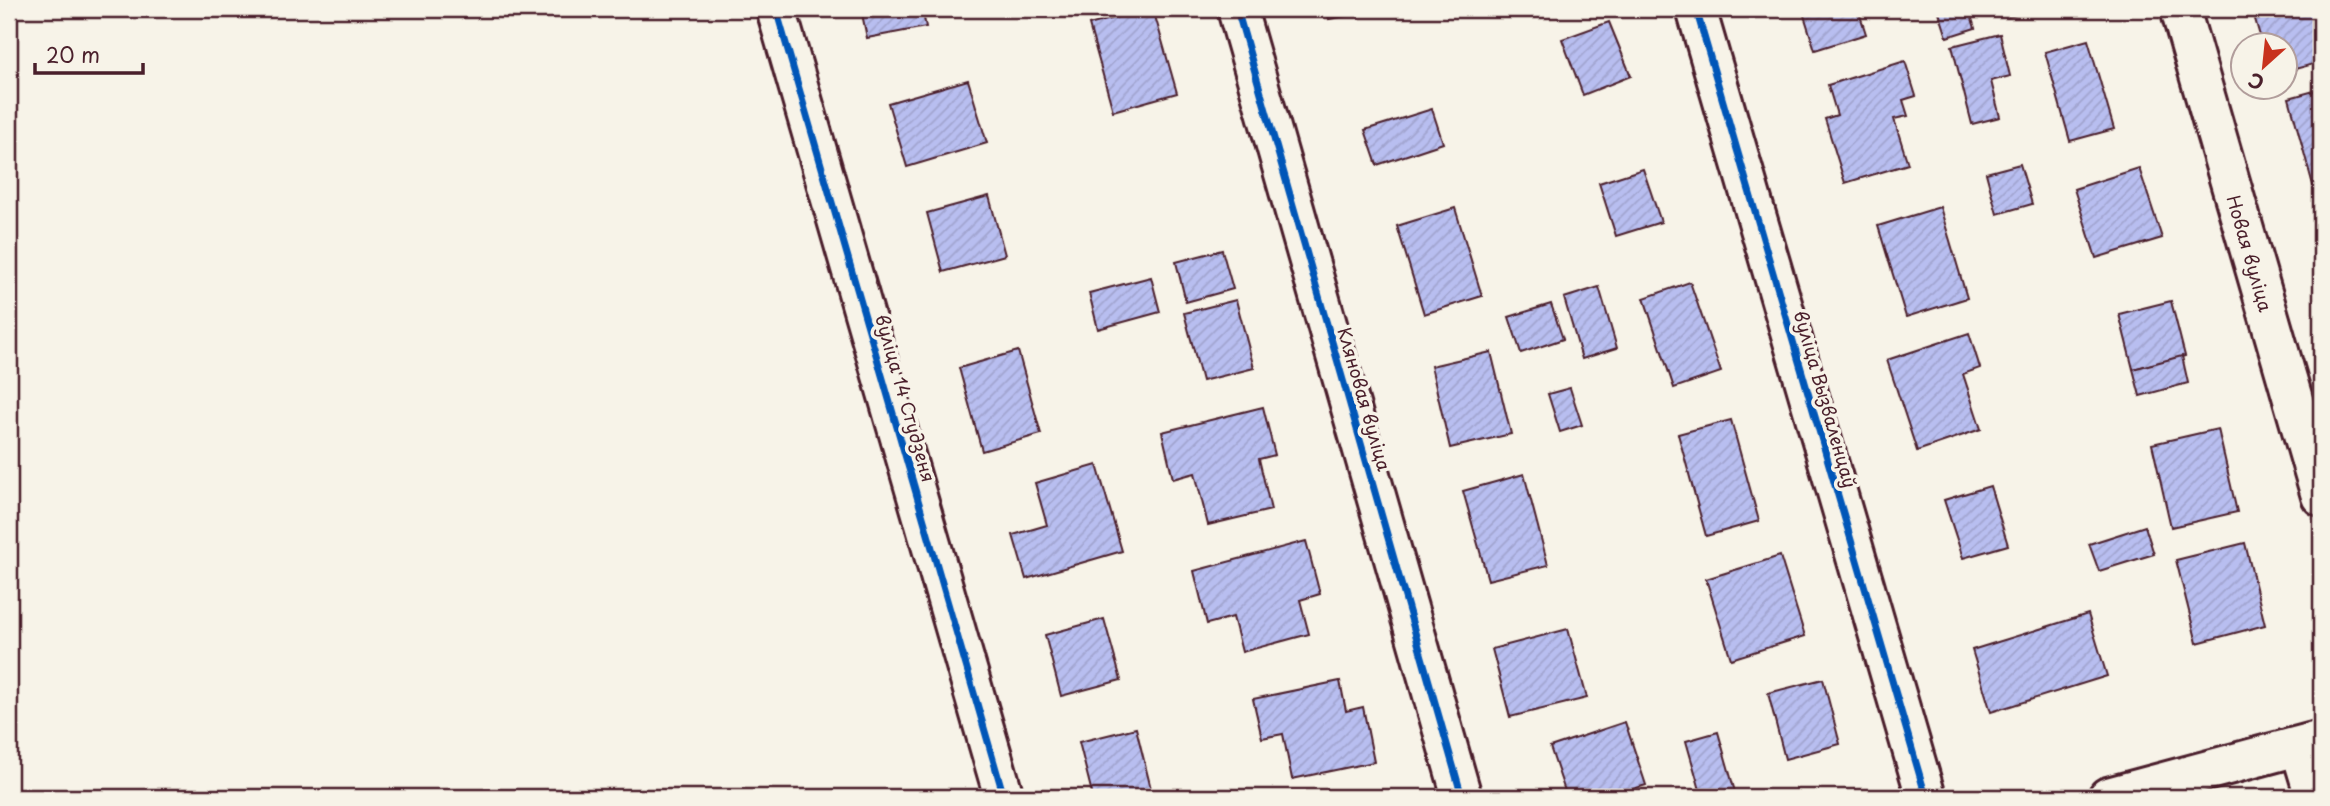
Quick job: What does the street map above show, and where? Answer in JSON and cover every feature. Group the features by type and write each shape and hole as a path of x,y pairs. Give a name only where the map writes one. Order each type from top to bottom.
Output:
{"street":[{"name":"вуліца 14 Студзеня","path":"776,9 1004,797"},
{"name":"Кляновая вуліца","path":"1237,9 1462,797"},
{"name":"вуліца Вызваленцаў","path":"1696,9 1926,797"},
{"name":"Новая вуліца","path":"2180,9 2321,496"},
{"path":"2108,797 2310,743 2315,797"}],"building":[{"path":"861,9 922,9 926,27 867,38"},
{"path":"1153,9 1177,93 1113,111 1089,25"},
{"path":"1326,9 1383,9 1329,19"},
{"path":"1802,9 1858,9 1866,34 1815,50"},
{"path":"1938,9 1969,9 1975,28 1947,37"},
{"path":"2006,9 2040,9 2008,17"},
{"path":"2252,9 2317,9 2321,23 2321,62 2298,68 2298,32 2259,32"},
{"path":"1609,22 1631,76 1583,95 1562,39"},
{"path":"2000,34 2010,76 1991,81 2000,117 1972,124 1952,46"},
{"path":"2088,40 2114,129 2070,141 2045,52"},
{"path":"1905,61 1916,96 1903,100 1908,116 1894,119 1908,164 1845,183 1825,119 1837,115 1828,85"},
{"path":"968,80 987,143 907,167 888,103"},
{"path":"2321,89 2321,194 2316,196 2290,102 2298,102 2298,95"},
{"path":"1432,109 1443,143 1377,165 1365,130"},
{"path":"2020,164 2032,204 1997,214 1986,173"},
{"path":"2139,168 2162,238 2096,258 2074,189"},
{"path":"1643,169 1661,222 1616,236 1599,183"},
{"path":"989,196 1005,255 943,272 927,213"},
{"path":"1940,207 1967,298 1906,317 1878,226"},
{"path":"1455,208 1482,296 1424,314 1397,226"},
{"path":"1222,250 1233,289 1186,302 1176,262"},
{"path":"1151,277 1160,312 1098,329 1089,293"},
{"path":"1690,282 1721,372 1674,388 1644,298"},
{"path":"1599,287 1617,348 1582,359 1564,298"},
{"path":"1236,300 1254,368 1202,381 1184,313"},
{"path":"2171,301 2185,356 2133,369 2119,314"},
{"path":"1551,304 1563,339 1521,353 1509,317"},
{"path":"1969,333 1980,368 1963,374 1981,429 1917,451 1887,360"},
{"path":"1018,351 1041,434 982,451 959,368"},
{"path":"1491,352 1511,434 1450,448 1431,366"},
{"path":"2182,356 2188,383 2140,396 2133,369"},
{"path":"1570,388 1582,425 1560,432 1548,394"},
{"path":"1263,407 1275,455 1259,459 1271,510 1208,525 1195,473 1173,479 1162,432"},
{"path":"1731,420 1759,521 1706,536 1678,434"},
{"path":"2218,429 2237,512 2171,527 2152,444"},
{"path":"1097,465 1122,551 1026,579 1013,535 1047,525 1035,483"},
{"path":"1524,474 1548,565 1488,580 1463,491"},
{"path":"1990,486 2008,545 1963,558 1944,500"},
{"path":"2145,526 2154,554 2099,571 2089,544"},
{"path":"1306,541 1320,594 1300,600 1309,634 1242,652 1233,617 1207,624 1194,571"},
{"path":"2245,543 2265,625 2197,643 2176,560"},
{"path":"1780,556 1805,636 1731,659 1706,579"},
{"path":"2088,614 2107,676 1991,712 1972,650"},
{"path":"1104,619 1121,680 1061,696 1045,635"},
{"path":"1568,629 1587,698 1510,717 1492,649"},
{"path":"1823,679 1840,744 1785,759 1768,693"},
{"path":"1340,681 1346,711 1363,707 1374,762 1292,779 1283,734 1262,738 1253,699"},
{"path":"1625,722 1646,785 1617,794 1617,797 1567,797 1550,747"},
{"path":"1136,728 1153,797 1093,797 1079,742"},
{"path":"1718,732 1735,792 1702,797 1686,741"}],"cycle path":[{"path":"776,9 1004,797"},
{"path":"1237,9 1462,797"},
{"path":"1696,9 1926,797"}]}
